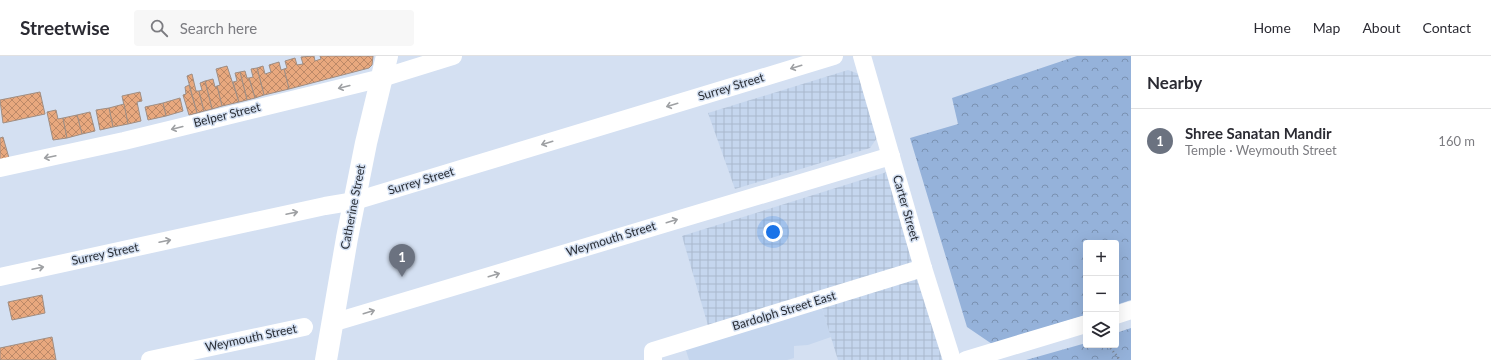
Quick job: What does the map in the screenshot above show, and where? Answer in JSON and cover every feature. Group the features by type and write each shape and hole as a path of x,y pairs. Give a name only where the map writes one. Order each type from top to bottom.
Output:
{"street":[{"name":"Catherine Street","path":"326,360 366,143 387,56"},
{"name":"Belper Street","path":"0,168 124,141 382,78 453,56"},
{"name":"Surrey Street","path":"0,277 317,208 355,202 834,56"},
{"name":"Carter Street","path":"862,56 923,268 952,360"},
{"name":"Weymouth Street","path":"332,323 891,156"},
{"name":"Bardolph Street East","path":"653,360 653,351 923,268"},
{"path":"1119,314 1131,310"},
{"path":"966,360 1083,325"},
{"name":"Weymouth Street","path":"150,360 304,327"}],"path":[{"path":"1110,348 1120,360"}],"shaded area":[{"path":"848,70 859,74 877,138 870,148 735,189 708,113"},
{"path":"887,172 918,266 709,329 682,236"},
{"path":"920,272 943,360 838,360 820,302"},
{"path":"820,302 831,337 808,345 794,346 794,358 787,360 689,360 684,344"}],"green space":[{"path":"1077,56 1131,56 1131,300 1119,304 1119,240 1083,240 1083,316 992,344 967,327 910,138 958,124 952,98"},
{"path":"1131,328 1131,360 1026,360 1083,344 1083,348 1119,348 1119,332"}],"building":[{"path":"314,56 315,61 321,59 320,56 373,56 372,65 369,68 289,89 284,69 287,68 285,61 295,58 297,65 303,64 301,57"},
{"path":"279,62 281,70 284,69 289,89 264,95 257,68 263,66 265,74 271,72 269,65"},
{"path":"227,66 239,102 222,106 217,86 220,85 216,69"},
{"path":"257,68 264,95 255,98 249,78 253,77 251,69"},
{"path":"245,71 247,78 249,78 255,98 247,100 240,72"},
{"path":"240,72 247,100 239,102 233,82 237,81 235,73"},
{"path":"192,74 196,91 199,91 204,111 197,113 187,76"},
{"path":"213,79 215,87 217,86 222,106 212,109 205,81"},
{"path":"205,81 212,109 204,111 199,91 202,90 200,83"},
{"path":"189,85 197,113 189,115 183,95 186,94 185,87"},
{"path":"40,92 45,114 3,123 0,100"},
{"path":"140,92 142,101 137,102 141,121 128,124 122,96"},
{"path":"180,98 183,111 166,116 163,103"},
{"path":"163,103 166,116 148,120 145,107"},
{"path":"124,104 128,124 113,127 109,108"},
{"path":"109,108 113,127 100,130 96,110"},
{"path":"56,110 58,119 63,118 67,138 53,140 47,112"},
{"path":"90,112 95,131 82,134 77,115"},
{"path":"77,115 82,134 67,138 63,118"},
{"path":"3,137 9,158 0,160 0,138"},
{"path":"42,295 45,313 12,320 8,302"},
{"path":"52,337 56,360 0,360 0,348"}],"place":[{"name":"Shree Sanatan Mandir","path":"402,277"}]}
